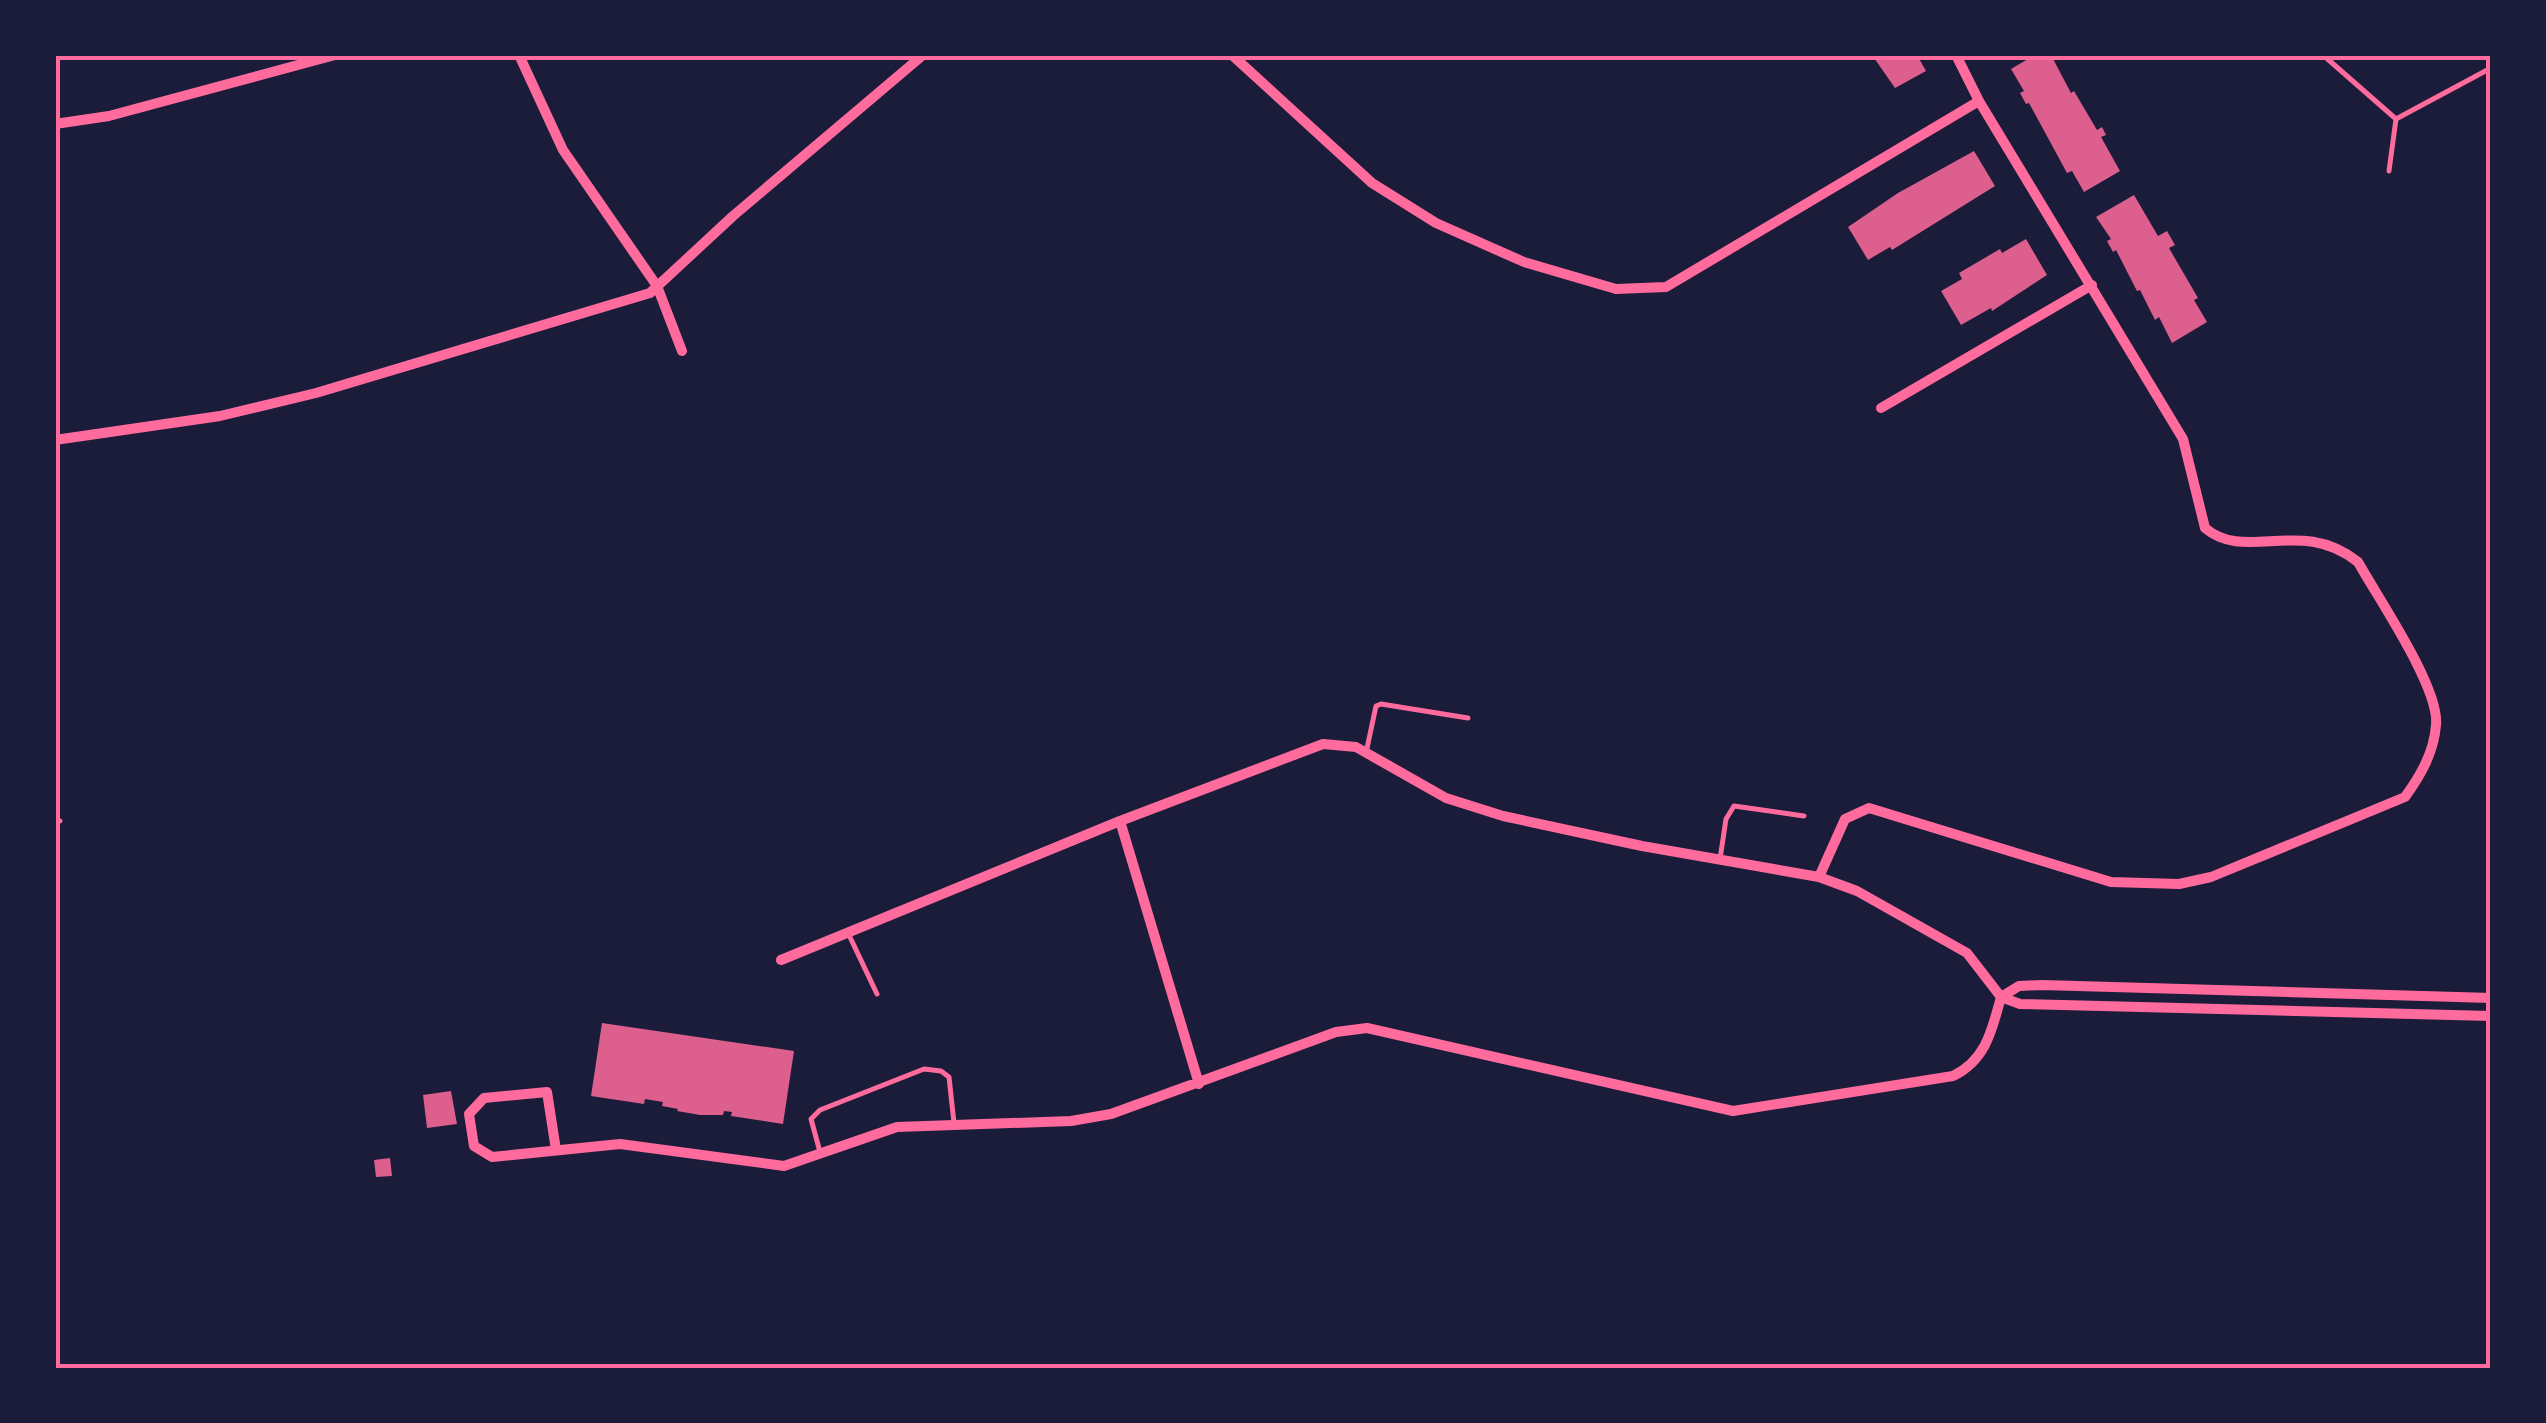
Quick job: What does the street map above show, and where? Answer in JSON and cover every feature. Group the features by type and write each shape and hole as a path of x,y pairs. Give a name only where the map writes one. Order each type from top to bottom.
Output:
{"street":[{"path":"55,124 108,116 334,55"},
{"path":"519,55 564,150 657,286 682,352"},
{"path":"55,440 220,416 316,393 650,293 733,216 923,55"},
{"path":"1232,55 1372,183 1436,223 1524,262 1616,289 1666,287 1979,100"},
{"path":"1819,877 1845,819 1869,808 2111,882 2179,884 2212,877 2406,796 2423,772 2437,723 2432,693 2358,562 2341,548 2313,540 2244,543 2215,537 2205,528 2183,439 1979,100 1956,55"},
{"path":"1881,408 2092,285"},
{"path":"782,960 1120,821 1323,744 1356,747 1446,798 1503,816 1819,877 1857,891 1968,953 2001,997 2020,1004 2491,1016"},
{"path":"1120,821 1199,1084"},
{"path":"556,1150 546,1092 484,1098 468,1114 474,1146 492,1157 620,1144 784,1166 897,1127 1071,1121 1111,1114 1336,1032 1366,1028 1733,1111 1953,1076 1979,1056 1990,1036 2001,997 2018,986 2491,998"}],"lane":[{"path":"2323,55 2396,119"},
{"path":"2396,119 2491,68"},
{"path":"2390,171 2396,119"},
{"path":"1366,753 1376,706 1468,718"},
{"path":"1720,859 1726,819 1734,806 1804,816"},
{"path":"848,933 877,994"},
{"path":"821,1154 811,1119 820,1110 924,1070 950,1077 954,1123"}],"building":[{"path":"1872,55 1917,55 1926,71 1895,88"},
{"path":"2035,55 2051,55 2097,130 2102,127 2106,135 2101,137 2120,171 2084,192 2072,171 2067,173 2029,103 2026,104 2020,93 2024,91 2011,69"},
{"path":"1974,151 1995,186 1892,250 1890,247 1868,260 1848,227 1898,193"},
{"path":"2134,195 2158,236 2167,231 2175,245 2169,248 2207,322 2172,343 2159,317 2155,320 2140,290 2137,291 2116,250 2113,252 2107,241 2111,239 2096,217"},
{"path":"2026,239 2047,275 1992,311 1991,308 1961,325 1941,291 1962,279 1959,273"},
{"path":"602,1023 794,1051 783,1124 731,1116 732,1112 724,1111 723,1115 700,1115 677,1111 662,1106 663,1102 645,1099 644,1104 591,1096"},
{"path":"451,1091 457,1124 427,1128 423,1095"},
{"path":"390,1158 392,1176 376,1177 374,1160"}]}
